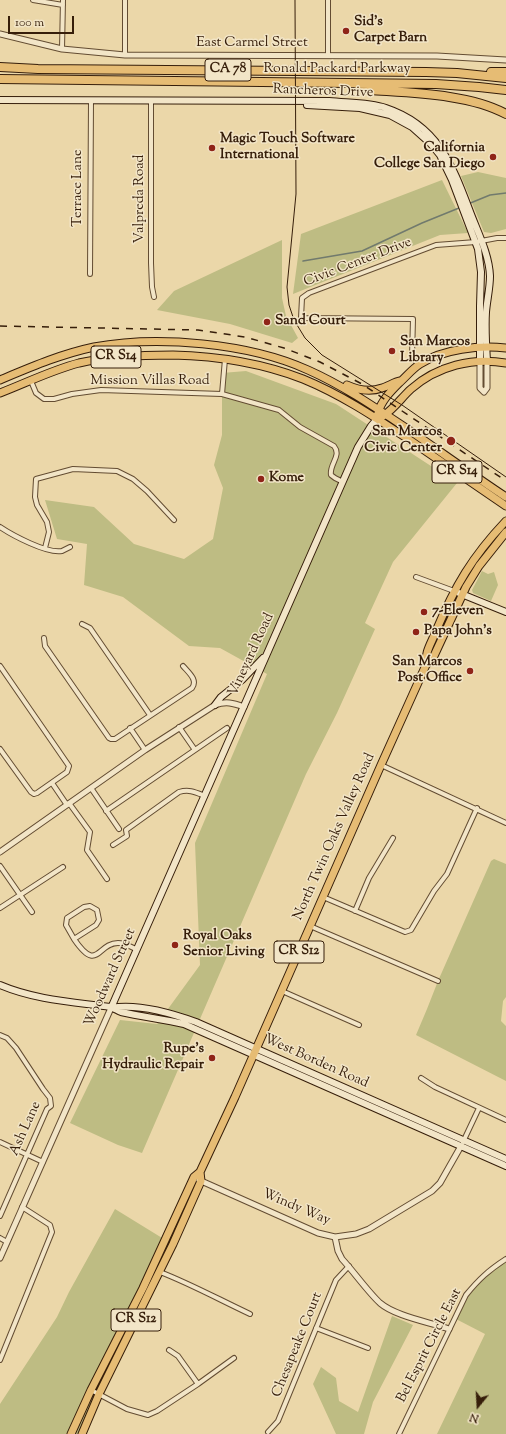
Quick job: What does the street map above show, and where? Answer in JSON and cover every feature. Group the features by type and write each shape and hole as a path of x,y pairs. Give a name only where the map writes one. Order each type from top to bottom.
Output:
{"highway":[{"name":"Ronald Packard Parkway","path":"0,67 38,69 457,73 506,78"},
{"path":"457,73 506,72"},
{"name":"Ronald Packard Parkway","path":"0,79 442,84 506,90"},
{"path":"349,84 370,90 482,103 506,114"}],"main road":[{"name":"Rancheros Drive","path":"0,100 329,101 368,104 386,108 412,120 435,140 449,162 479,241 486,252 490,275 483,361"},
{"name":"CR S14","path":"0,380 54,358 94,347 128,343 196,344 248,351 307,369 355,394 506,497"},
{"path":"377,419 379,409 387,396 419,365 445,353 463,348 506,348"},
{"name":"CR S14","path":"0,393 74,365 118,356 182,355 226,359 271,369 302,379 346,400 377,419 506,506"},
{"path":"31,380 32,372 48,366 54,358"},
{"path":"377,419 386,414 413,387 431,375 449,367 483,361 506,363"},
{"path":"307,369 337,380 348,386 362,390 383,388 391,383 403,380"},
{"name":"Vineyard Road","path":"244,707 358,447 377,419"},
{"name":"North Twin Oaks Valley Road","path":"426,666 425,655 454,591 474,558 506,521"},
{"name":"North Twin Oaks Valley Road","path":"71,1434 194,1177 200,1172 426,666 434,658 462,594 479,566 506,532"},
{"path":"454,591 506,612"},
{"path":"215,705 221,697 242,680 267,654"},
{"name":"Woodward Street","path":"111,1008 244,707"},
{"name":"West Borden Road","path":"0,985 16,992 62,1002 165,1016 184,1024 204,1029 255,1051 356,1101 506,1159"},
{"name":"West Borden Road","path":"463,1143 506,1166"},
{"path":"200,1172 201,1181"},
{"name":"CR S12","path":"82,1434 99,1394 160,1272 201,1181"}],"street":[{"path":"33,0 63,2 62,49"},
{"path":"125,0 125,55"},
{"path":"328,0 328,56"},
{"name":"East Carmel Street","path":"0,34 62,49 125,55 437,56 506,60"},
{"name":"Terrace Lane","path":"90,274 91,101"},
{"name":"Valpreda Road","path":"151,101 151,263 154,297"},
{"path":"479,241 506,238"},
{"name":"Civic Center Drive","path":"419,365 412,357 413,319 301,318 302,298 309,293 436,245 479,241"},
{"name":"Mission Villas Road","path":"31,380 36,393 44,399 54,399 72,394 101,390 222,394 226,359"},
{"name":"Rancheros Drive","path":"483,361 487,388 484,392 480,388 483,361"},
{"path":"222,394 279,410 300,426 334,446 337,450 337,455 330,470 331,475 343,482"},
{"path":"45,548 49,532 47,522 37,505 35,497 36,479 73,469 80,468 117,471 133,479 147,491 174,520"},
{"path":"0,527 23,541 45,548 61,551 70,547"},
{"path":"416,577 454,591"},
{"path":"82,624 90,628 150,715"},
{"path":"44,638 45,646 111,739 115,739 192,688 194,685 194,680 183,666"},
{"path":"0,666 2,672 69,766 67,772 34,794 31,792 0,748"},
{"name":"Vineyard Road","path":"0,852 145,750 215,705 221,702 230,702 244,707"},
{"path":"179,727 195,750"},
{"path":"130,728 145,750"},
{"path":"106,811 227,728"},
{"path":"381,765 477,808 506,823"},
{"path":"52,783 90,832 87,850 107,879"},
{"path":"91,788 119,829"},
{"path":"112,846 126,836 126,830 179,792 190,790 205,796"},
{"path":"323,897 405,932 412,928 434,891 447,874 477,808"},
{"path":"355,911 370,878 393,838"},
{"path":"0,866 32,912"},
{"path":"0,908 63,866"},
{"path":"74,939 96,925 100,920 96,910 90,906 84,907 67,918 66,925 74,939 82,951 90,955 99,954 111,945 117,943 122,943 136,949"},
{"path":"310,926 438,981"},
{"path":"282,991 359,1025"},
{"name":"Woodward Street","path":"0,1258 111,1008"},
{"name":"Ash Lane","path":"0,1035 7,1038 16,1048 50,1098 51,1106 47,1109 0,1216"},
{"path":"421,1078 434,1087 506,1120"},
{"path":"335,1237 356,1234 369,1229 432,1192 440,1183 463,1143 479,1108"},
{"path":"0,1142 43,1162"},
{"name":"Windy Way","path":"194,1177 318,1233 335,1237 338,1251 342,1259 387,1308 397,1313 449,1328"},
{"path":"0,1360 52,1232 50,1225 22,1207"},
{"path":"0,1238 7,1242"},
{"name":"Bel Esprit Circle East","path":"399,1434 466,1295 478,1280 506,1259"},
{"name":"Chesapeake Court","path":"268,1432 278,1422 336,1280 349,1266"},
{"path":"160,1272 188,1283 250,1314"},
{"path":"316,1328 368,1348"},
{"path":"168,1350 178,1356 198,1384"},
{"path":"91,1390 127,1409 148,1415 157,1411 198,1384 234,1358"}],"shaded area":[{"path":"478,172 506,178 506,229 491,233 484,232 461,176"},
{"path":"442,180 468,233 440,235 293,294 301,234"},
{"path":"282,240 282,298 286,316 298,338 292,343 230,324 157,310 174,291"},
{"path":"246,371 336,404 457,483 393,562 365,623 375,629 337,713 306,774 142,1153 118,1145 70,1123 120,1020 157,1024 200,965 195,843 267,674 220,648 189,646 123,597 84,585 87,544 57,539 45,500 94,507 134,544 184,559 213,539 223,488 214,465 222,435 222,373"},
{"path":"482,571 488,574 494,572 498,585 491,601 473,593 472,590"},
{"path":"494,859 506,864 506,997 503,1001 501,1021 506,1026 506,1081 416,1035 491,861"},
{"path":"115,1209 167,1241 81,1434 0,1434 0,1404 57,1317 69,1292"},
{"path":"506,1259 506,1434 437,1434 485,1334 454,1318 466,1295 478,1280"},
{"path":"392,1316 413,1325 373,1402 364,1434 336,1434 313,1384 321,1367 336,1378 339,1401 358,1412"}],"waterway":[{"path":"468,204 490,195 506,193"},
{"path":"303,261 362,251 422,223 459,208"}],"tram line":[{"path":"295,0 296,194 287,287 289,305 294,320 305,338 322,355 402,405 506,477"}],"railway":[{"path":"0,326 198,330 245,337 284,348 320,362 362,384 506,481"}],"place":[{"name":"Sid's Carpet Barn","path":"346,31"},
{"name":"Magic Touch Software International","path":"212,148"},
{"name":"California College San Diego","path":"493,157"},
{"name":"Sand Court","path":"267,322"},
{"name":"San Marcos Library","path":"392,351"},
{"name":"San Marcos Civic Center","path":"451,441"},
{"name":"Kome","path":"261,479"},
{"name":"7-Eleven","path":"424,612"},
{"name":"Papa John's","path":"416,632"},
{"name":"San Marcos Post Office","path":"470,671"},
{"name":"Royal Oaks Senior Living","path":"175,945"},
{"name":"Rupe’s Hydraulic Repair","path":"212,1058"}]}
